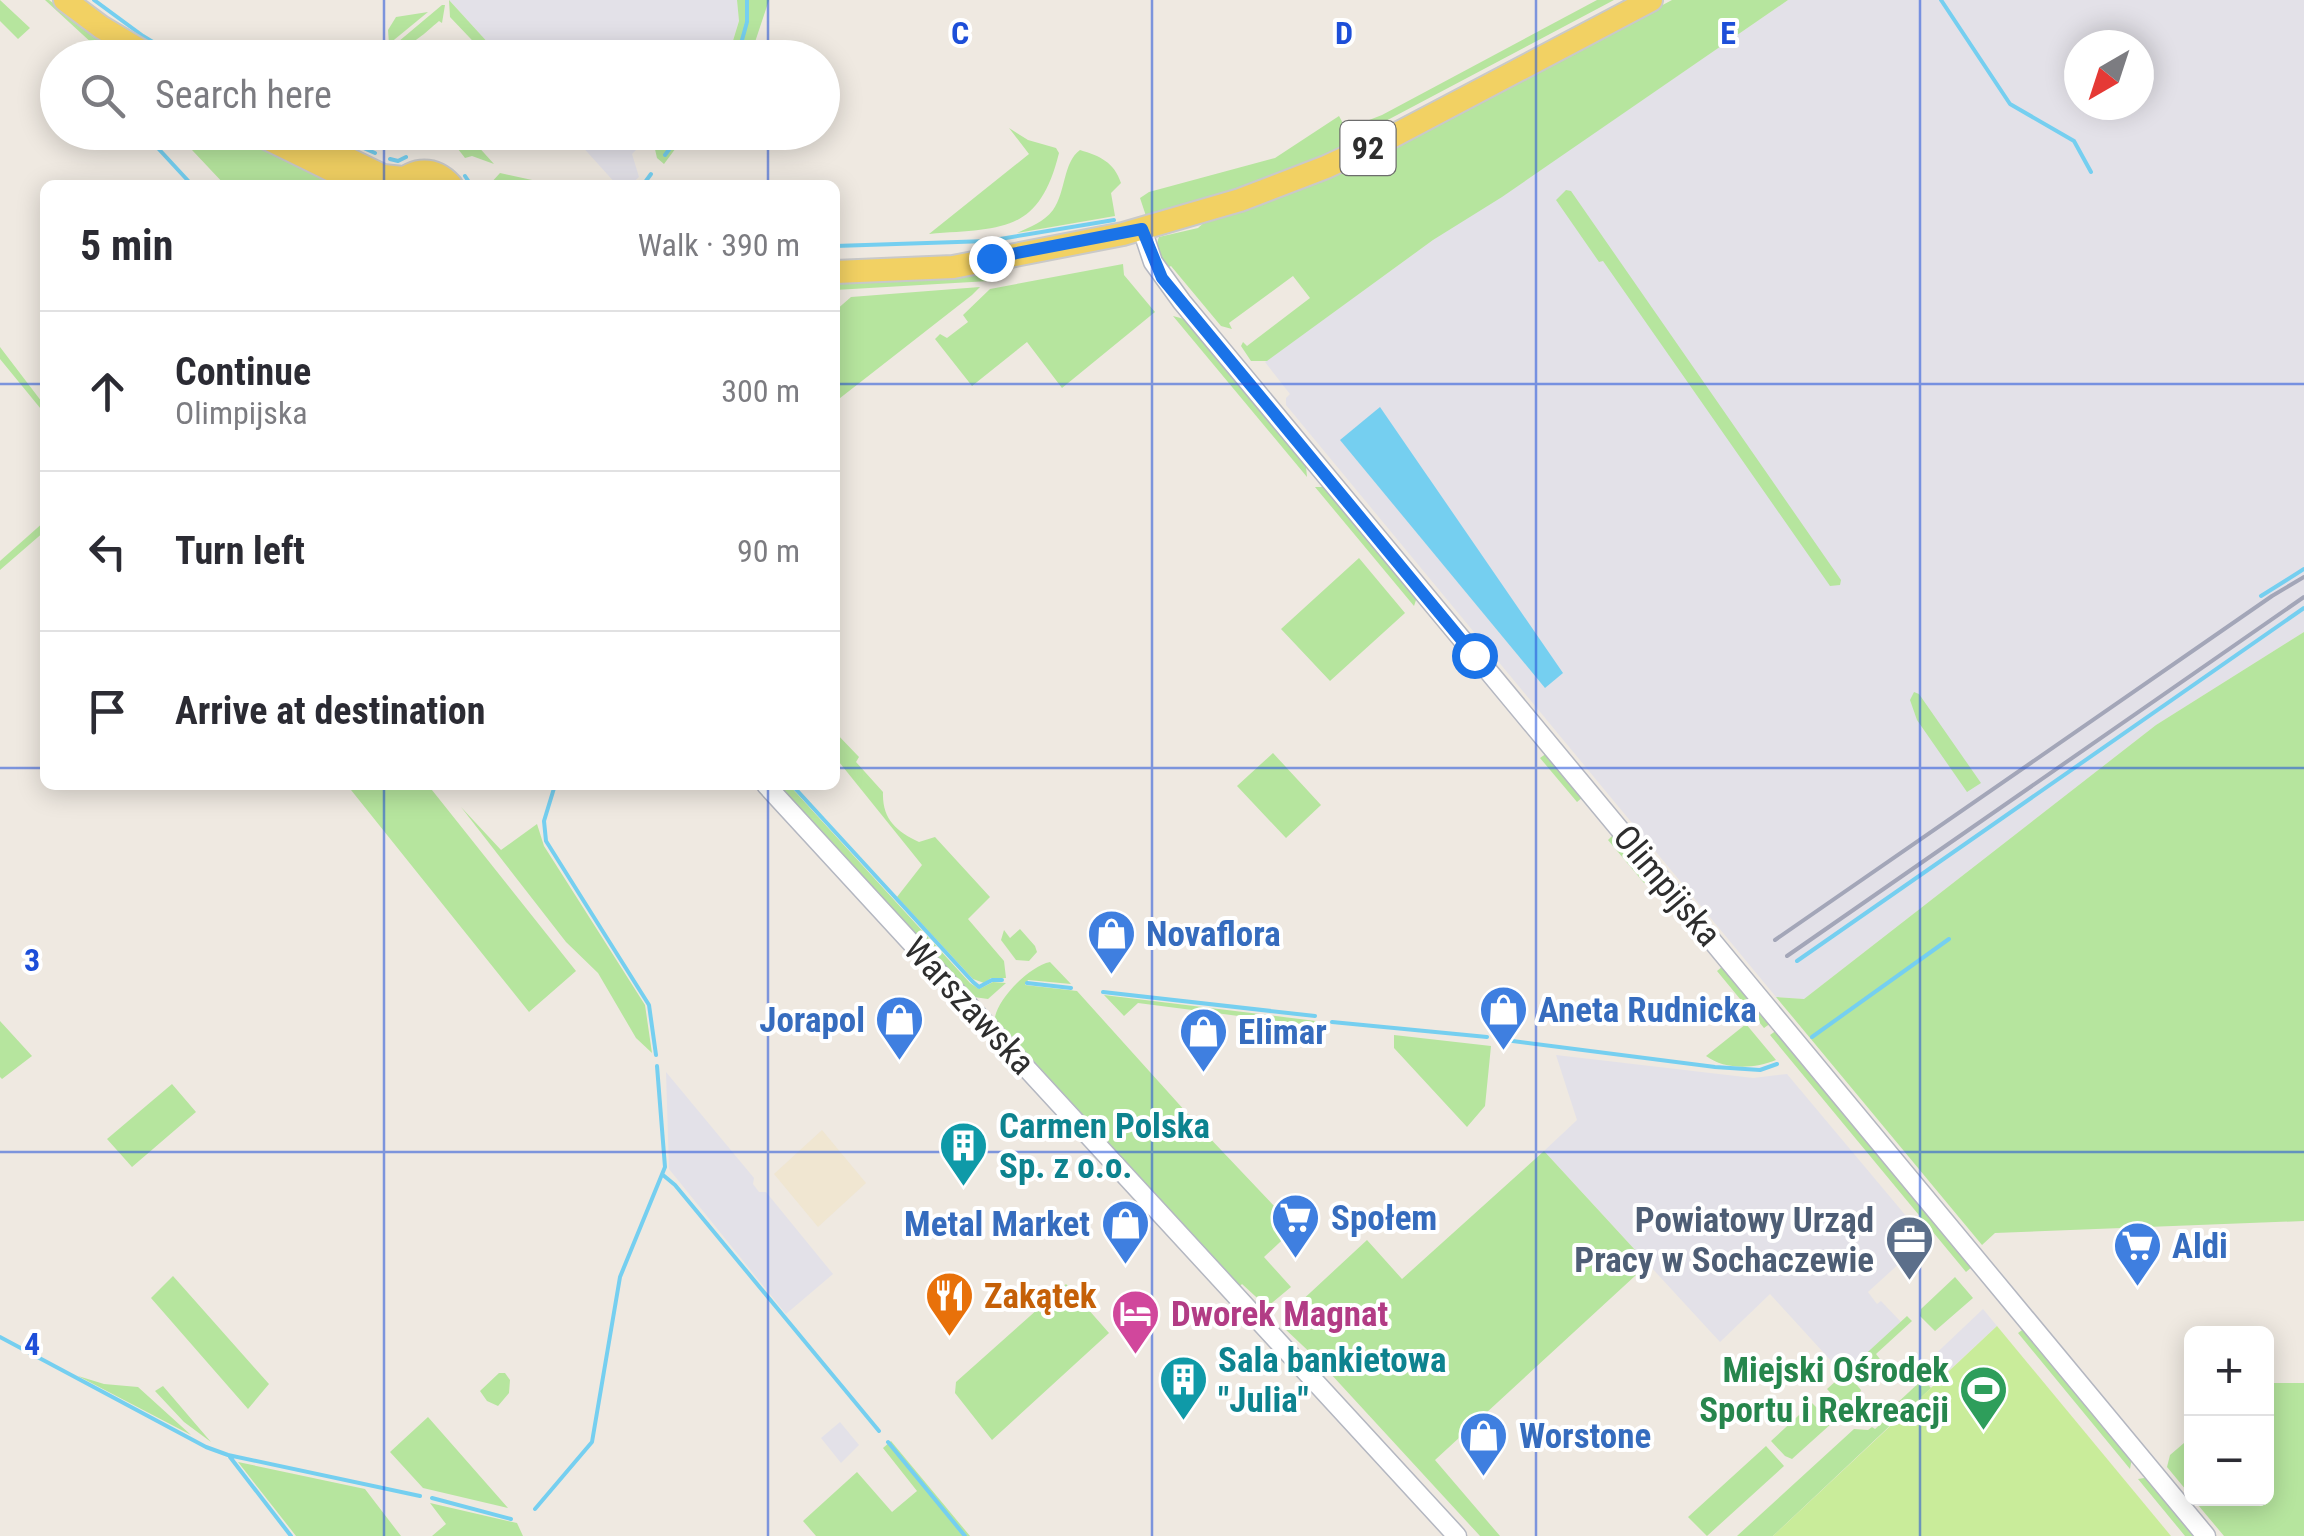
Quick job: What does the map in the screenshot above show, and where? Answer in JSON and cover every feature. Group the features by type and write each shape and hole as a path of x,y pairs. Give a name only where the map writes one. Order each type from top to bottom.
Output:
{"main road":[{"path":"65,0 117,40"},
{"name":"92","path":"840,272 939,269 1142,229 1240,200 1356,154 1651,0"},
{"path":"101,27 123,40"},
{"path":"291,150 352,180"},
{"path":"329,150 394,180"},
{"path":"405,180 426,171 446,180"},
{"name":"92","path":"840,258 954,254 991,258"}],"street":[{"name":"Olimpijska","path":"1142,229 1153,262 1182,302 2206,1536"},
{"name":"Warszawska","path":"771,790 1457,1536"}],"shaded area":[{"path":"449,0 737,0 739,20 733,40 485,40"},
{"path":"1788,0 2304,0 2304,632 2156,725 1804,999 1776,997 1286,405 1290,394 1265,362 1433,240"},
{"path":"585,150 636,150 632,154 639,177 612,180"},
{"path":"1556,1055 1753,1078 1787,1074 1917,1229 1901,1246 1902,1261 1868,1292 1901,1322 1844,1375 1770,1294 1720,1342 1544,1151 1577,1120"},
{"path":"666,1072 754,1178 759,1192 766,1192 833,1274 786,1314 669,1169"},
{"path":"822,1130 866,1183 818,1227 774,1174"},
{"path":"1983,1309 1997,1326 1940,1379 1925,1364"},
{"path":"840,1422 859,1445 841,1463 821,1438"}],"green space":[{"path":"0,0 30,28 18,39 0,21"},
{"path":"45,0 104,40 89,40"},
{"path":"449,0 485,40 472,40 450,17"},
{"path":"737,0 769,0 756,40 733,40 739,21"},
{"path":"1597,0 1614,0 1380,124 1380,130 1265,178 1146,216 1140,198 1149,192 1275,158 1339,116 1346,129 1382,115"},
{"path":"1672,0 1788,0 1502,197 1433,240 1267,361 1251,361 1241,346 1243,342 1247,346 1310,298 1293,276 1229,323 1232,329 1221,326 1160,257 1159,237 1198,228 1207,220 1429,129"},
{"path":"445,5 442,23 439,21 416,40 400,40"},
{"path":"428,12 389,40 388,30 396,17"},
{"path":"1009,128 1028,140 1056,148 1059,153 1041,199 1014,222 929,234 1029,154"},
{"path":"192,150 277,150 338,180 220,180"},
{"path":"459,150 481,150 494,164 472,156 465,158"},
{"path":"655,150 674,150 664,164"},
{"path":"1080,150 1105,161 1118,176 1121,183 1111,193 1115,216 1017,233 1053,210 1070,162"},
{"path":"500,173 532,180 494,180"},
{"path":"1566,190 1571,191 1841,580 1840,585 1830,586 1603,261 1599,262 1556,200"},
{"path":"1123,264 1124,275 1155,312 1062,388 1027,342 972,386 935,339 940,334 947,338 968,322 963,315 990,289"},
{"path":"988,270 989,281 840,290 840,280"},
{"path":"980,287 840,398 840,307 851,297"},
{"path":"1173,316 1184,319 1306,466 1307,477"},
{"path":"0,347 40,399 40,408 0,359"},
{"path":"1315,487 1325,487 1417,597 1414,606"},
{"path":"40,525 40,535 0,570 0,561"},
{"path":"1359,558 1405,613 1330,681 1281,629"},
{"path":"2304,632 2304,1221 1995,1233 1982,1245 1776,997 1804,999 2156,725"},
{"path":"1914,692 1981,783 1967,792 1917,720 1910,700"},
{"path":"840,737 883,792 885,810 892,823 919,842 935,837 990,897 968,919 1004,961 1006,978 991,978 984,983 973,979 897,897 922,865 840,763"},
{"path":"1273,753 1321,805 1286,838 1237,786"},
{"path":"1547,753 1583,797 1577,802 1540,758"},
{"path":"351,790 432,790 576,971 529,1012"},
{"path":"784,790 794,790 970,983 979,989 993,982 1006,983 988,999 974,997"},
{"path":"461,807 501,850 537,824 544,846 645,1005 652,1053 636,1038 598,973 566,942"},
{"path":"1614,834 1650,878 1644,883 1608,840"},
{"path":"1020,929 1037,952 1029,961 1016,960 1001,940 1004,930 1010,938"},
{"path":"1050,962 1071,984 1028,980 1025,985 1077,991 1295,1228 1264,1257 1291,1287 1267,1307 1240,1286 998,1022 995,1017 1009,992 1034,969"},
{"path":"1723,966 1771,1023 1764,1028 1717,971"},
{"path":"1104,995 1316,1021 1316,1026 1138,1003 1124,1016"},
{"path":"0,1021 32,1056 2,1079 0,1077"},
{"path":"1746,1024 1776,1060 1740,1067 1706,1056"},
{"path":"1777,1030 1973,1266 1966,1272 1770,1035"},
{"path":"1394,1035 1491,1046 1485,1106 1467,1127 1394,1048"},
{"path":"172,1084 196,1112 132,1167 107,1139"},
{"path":"1544,1151 1648,1264 1435,1460 1500,1536 1480,1536 1284,1328 1300,1309 1297,1305 1367,1240 1402,1279"},
{"path":"173,1276 269,1384 248,1409 151,1298"},
{"path":"1955,1277 1973,1298 1935,1331 1920,1316 1921,1309"},
{"path":"1066,1284 1109,1333 992,1440 955,1393 956,1382"},
{"path":"1907,1316 1912,1321 1876,1354 1890,1372 1882,1380 1875,1379 1858,1361"},
{"name":"Miejski Ośrodek Sportu i Rekreacji","path":"1997,1326 2171,1536 1773,1536"},
{"path":"2025,1328 2132,1458 2130,1469 2018,1333"},
{"path":"1846,1372 1861,1390 1845,1409 1827,1389"},
{"path":"499,1373 505,1373 510,1380 509,1393 498,1406 487,1401 480,1391"},
{"path":"78,1376 104,1384 138,1387 191,1435"},
{"path":"1923,1379 1931,1388 1902,1415 1894,1406"},
{"path":"2274,1383 2304,1383 2304,1536 2224,1536 2199,1506 2274,1506"},
{"path":"163,1386 211,1442 184,1422 155,1391"},
{"path":"1812,1403 1832,1423 1792,1459 1785,1456 1771,1441"},
{"path":"1890,1416 1895,1421 1773,1536 1737,1536 1854,1429 1875,1429"},
{"path":"428,1417 508,1508 423,1488 390,1452"},
{"path":"891,1441 970,1536 816,1536 803,1521 857,1472 892,1512 917,1491 883,1448"},
{"path":"2184,1443 2184,1488 2167,1467 2170,1455"},
{"path":"1766,1446 1784,1466 1707,1536 1688,1517"},
{"path":"238,1462 365,1489 401,1536 296,1536"},
{"path":"2138,1479 2150,1479 2197,1536 2185,1536"},
{"path":"430,1503 517,1523 523,1536 432,1536 446,1524"}],"water":[{"path":"1380,407 1563,673 1545,688 1340,440"}],"waterway":[{"path":"94,0 150,40"},
{"path":"742,40 747,0"},
{"path":"1941,0 2010,104 2074,141 2091,172"},
{"path":"160,150 187,180"},
{"path":"368,150 375,153"},
{"path":"665,155 669,150"},
{"path":"390,159 406,157"},
{"path":"647,180 651,174"},
{"path":"465,176 468,180"},
{"path":"840,246 988,241 1114,220"},
{"path":"2261,596 2304,569"},
{"path":"1797,961 2304,608"},
{"path":"553,790 544,821 546,841 649,1005 656,1055"},
{"path":"797,790 973,982 979,987 1002,980"},
{"path":"1812,1037 1949,939"},
{"path":"1027,983 1071,988"},
{"path":"1103,992 1315,1016"},
{"path":"1332,1022 1487,1037"},
{"path":"1505,1040 1715,1067 1760,1070 1777,1064"},
{"path":"535,1509 592,1442 620,1277 665,1167 657,1066"},
{"path":"663,1175 879,1431"},
{"path":"0,1337 206,1447 420,1496"},
{"path":"888,1442 965,1536"},
{"path":"230,1457 291,1536"},
{"path":"432,1498 511,1519"}],"railway":[{"path":"1775,940 2304,577"},
{"path":"1787,956 2304,597"}],"place":[{"name":"Novaflora","path":"1111,976"},
{"name":"Aneta Rudnicka","path":"1503,1052"},
{"name":"Jorapol","path":"900,1062"},
{"name":"Elimar","path":"1203,1074"},
{"name":"Carmen Polska Sp. z o.o.","path":"964,1188"},
{"name":"Społem","path":"1296,1260"},
{"name":"Metal Market","path":"1125,1266"},
{"name":"Powiatowy Urząd Pracy w Sochaczewie","path":"1909,1282"},
{"name":"Aldi","path":"2137,1288"},
{"name":"Zakątek","path":"949,1338"},
{"name":"Dworek Magnat","path":"1136,1356"},
{"name":"Sala bankietowa \"Julia\"","path":"1183,1422"},
{"name":"Miejski Ośrodek Sportu i Rekreacji","path":"1984,1432"},
{"name":"Worstone","path":"1484,1478"}],"route":[{"path":"991,258 1142,229 1162,278 1474,655"}]}
